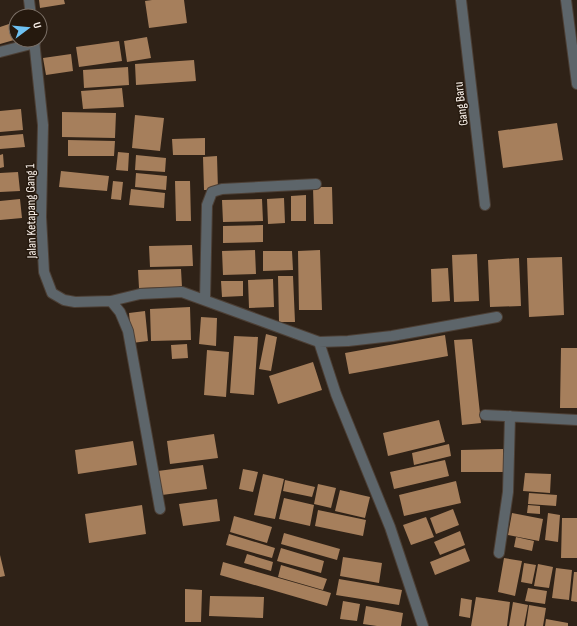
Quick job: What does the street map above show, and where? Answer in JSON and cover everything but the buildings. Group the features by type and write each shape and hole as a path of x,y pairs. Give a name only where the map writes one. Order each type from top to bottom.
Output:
{"street":[{"name":"Gang Baru","path":"461,0 485,205"},
{"path":"566,0 575,58 577,84"},
{"path":"0,52 14,48"},
{"name":"Jalan Ketapang Gang 1","path":"35,48 43,125 40,217 44,272 52,293 64,300 75,302 111,301 140,294 182,292 319,342"},
{"path":"205,300 207,205 212,192 230,188 316,184"},
{"path":"111,301 120,312 128,331 160,509"},
{"path":"423,626 390,527 336,394 319,342 348,341 392,336 497,317"},
{"path":"485,415 577,420"},
{"path":"499,553 508,492 510,416"}]}
